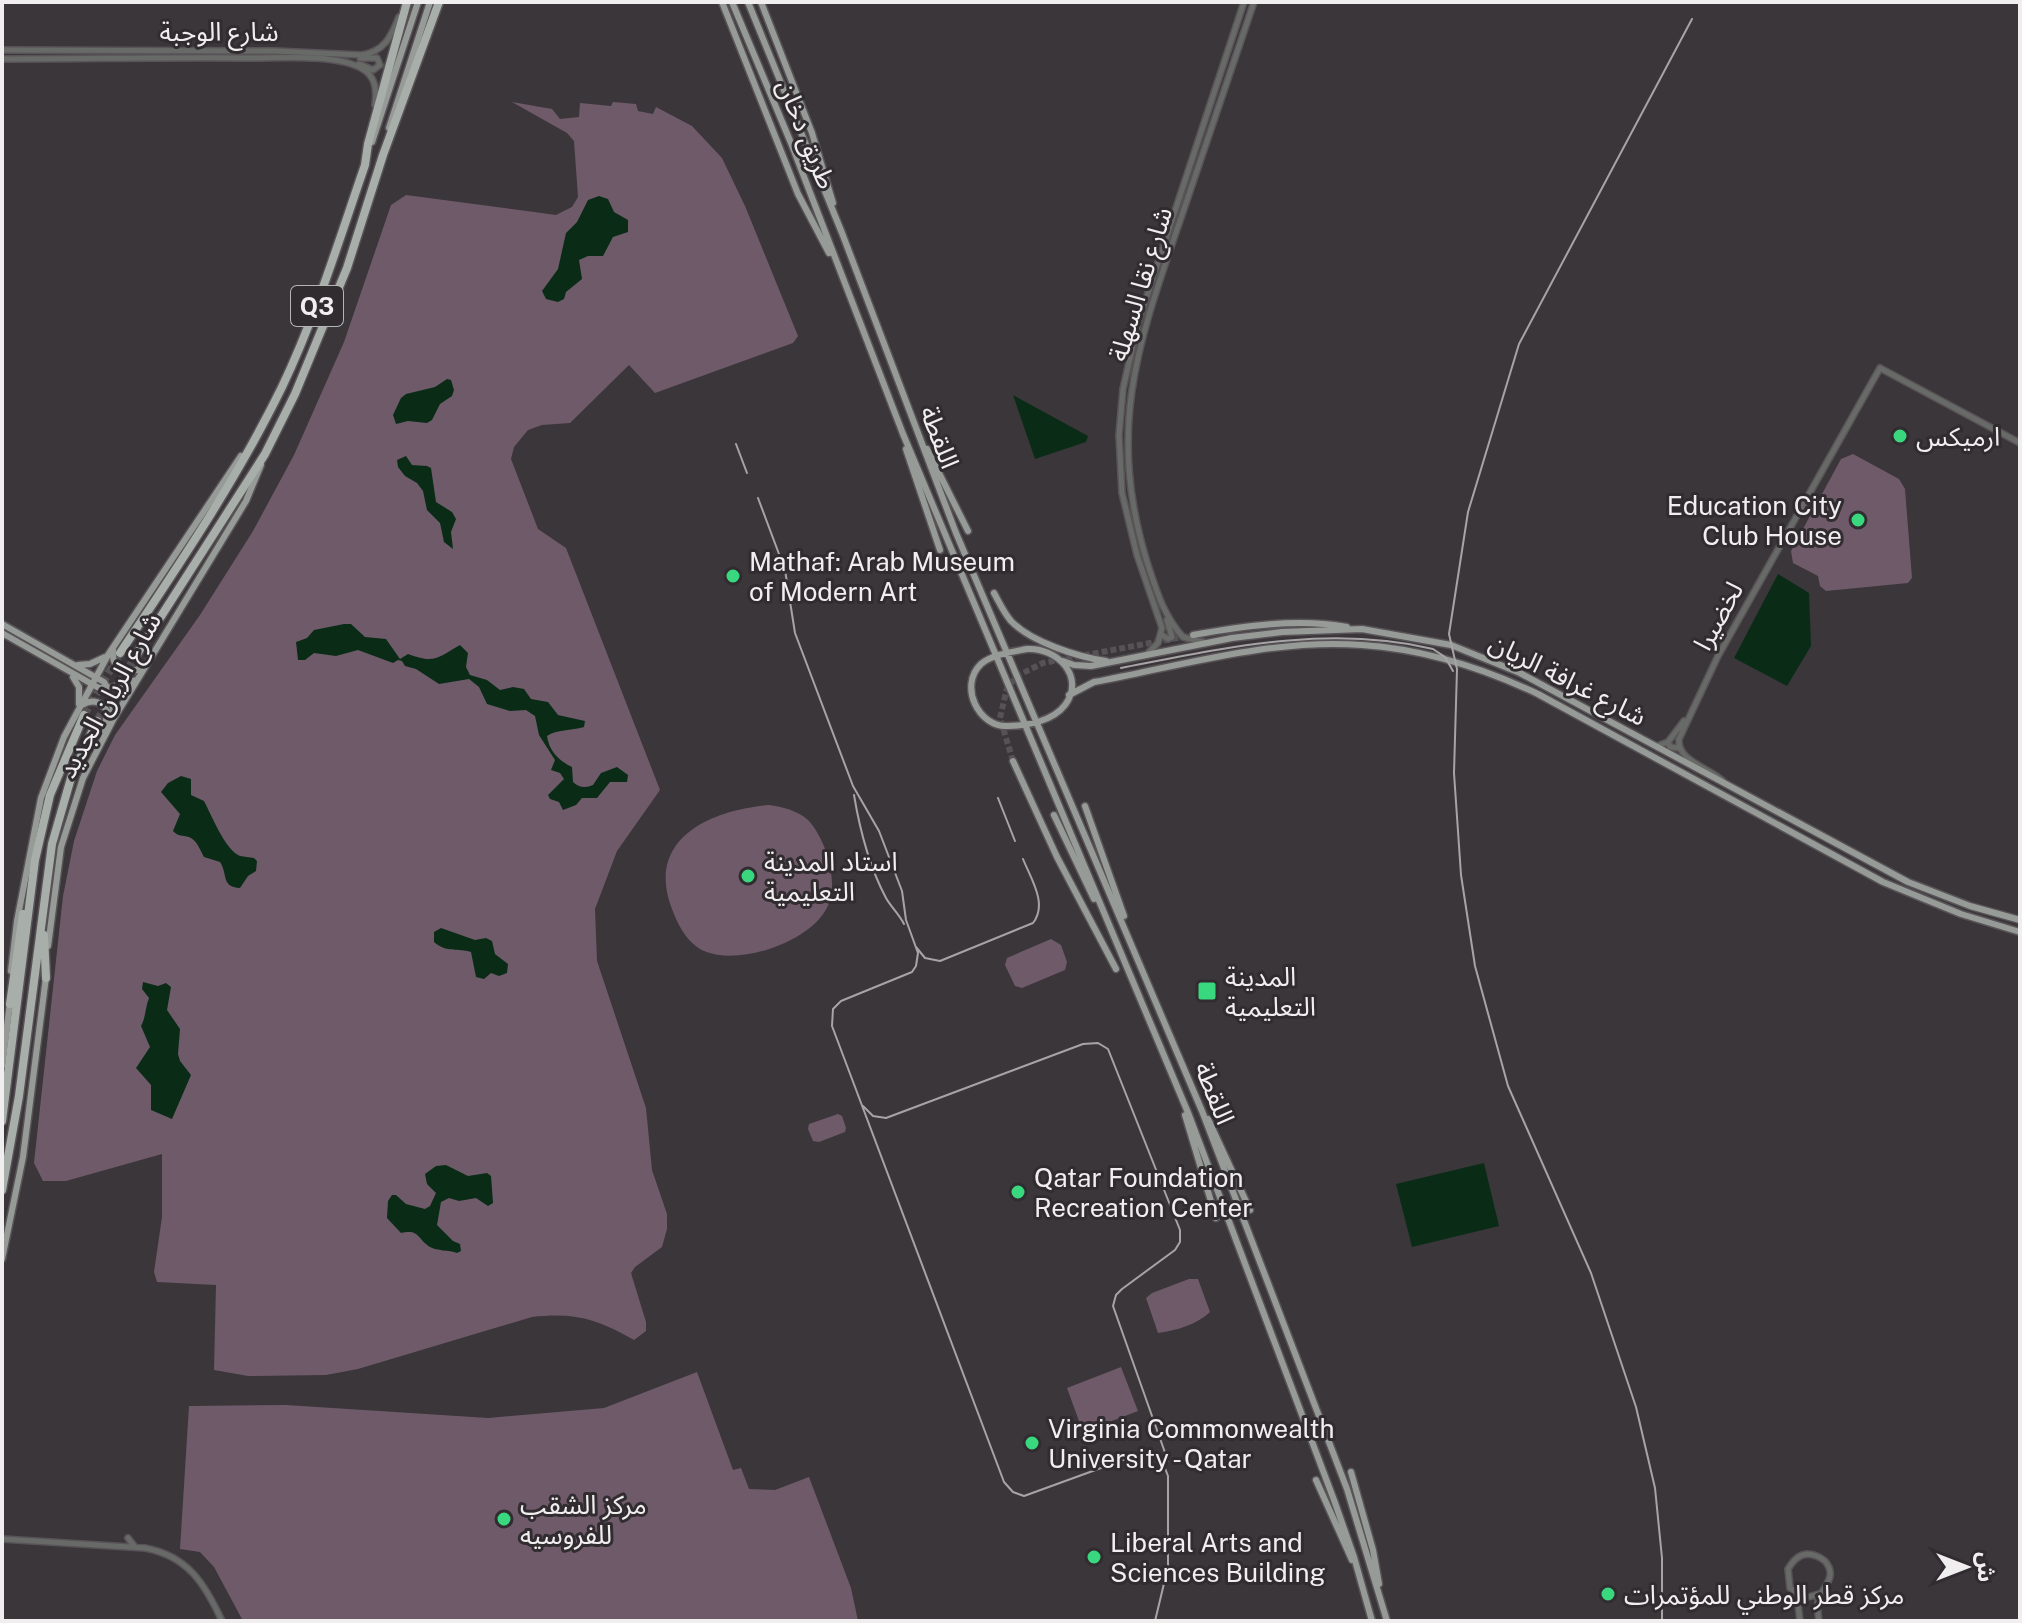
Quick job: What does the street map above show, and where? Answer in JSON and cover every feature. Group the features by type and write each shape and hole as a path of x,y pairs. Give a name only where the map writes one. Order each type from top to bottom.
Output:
{"highway":[{"path":"365,165 374,118 406,2"},
{"path":"383,155 439,2"},
{"name":"شارع الريان الجديد","path":"135,657 265,454 295,394 329,314 383,155"},
{"name":"شارع الريان الجديد","path":"117,650 212,515 254,442 287,377 316,308 365,165"},
{"name":"شارع الريان الجديد","path":"2,1121 39,838 50,795 81,711"},
{"name":"شارع الريان الجديد","path":"2,1190 19,1096 52,844 71,778 97,721"},
{"path":"10,1004 22,916 29,899"},
{"path":"44,902 46,978"}],"main road":[{"name":"شارع الريان الجديد","path":"365,165 418,2"},
{"name":"شارع الريان الجديد","path":"383,155 430,2"},
{"path":"722,2 798,194 843,281"},
{"name":"طريق دخان","path":"732,2 791,143 843,281"},
{"name":"طريق دخان","path":"748,2 842,233"},
{"path":"761,2 812,133 842,233"},
{"name":"اللقطة","path":"842,233 920,441 1202,1111 1347,1489 1387,1621"},
{"name":"اللقطة","path":"843,281 903,434 1173,1078 1232,1228 1359,1574 1372,1621"},
{"path":"903,434 940,550"},
{"path":"920,441 930,453 968,531"},
{"name":"شارع الريان الجديد","path":"3,1240 9,1226 23,1157 46,978 50,919 61,847 75,797 99,744 246,501 265,454"},
{"path":"994,593 1011,621 1026,633 1087,658 1110,662"},
{"path":"1193,635 1235,628 1324,623 1362,629"},
{"path":"2,624 97,676 109,688 113,720"},
{"name":"شارع غرافة الريان","path":"1063,661 1083,667 1282,632 1362,629 1429,640 1497,662 1908,882 1970,906 2020,920"},
{"path":"2,633 92,685 109,688 137,680"},
{"name":"شارع غرافة الريان","path":"1069,695 1094,682 1281,648 1361,644 1448,660 1492,674 1538,694 1883,882 1961,914 2020,932"},
{"path":"1042,649 1063,661 1070,677 1069,695 1058,711 1037,722 1004,727 996,725 977,709 972,692 975,673 980,665 1007,653 1042,649"},
{"name":"شارع الريان الجديد","path":"2,1066 17,921 41,798 53,763 92,685 108,655 117,650"},
{"path":"117,650 112,656 121,671 130,673 146,664"},
{"path":"77,665 90,664 108,655"},
{"path":"66,670 79,687 81,711"},
{"path":"81,711 87,702 94,702 106,710 107,721 99,744"},
{"path":"1013,761 1051,844 1116,969"},
{"path":"1085,806 1140,964"},
{"path":"1054,815 1120,957 1129,970"},
{"path":"1173,1078 1216,1218"},
{"path":"1202,1111 1215,1130 1250,1210"},
{"path":"2,1259 3,1240"},
{"path":"1351,1472 1376,1562 1380,1595"},
{"path":"1316,1480 1359,1574"}],"street":[{"name":"شارع الوجبة","path":"2,54 345,59 383,47 391,37 406,2"},
{"name":"شارع نقا السهلة","path":"1162,635 1159,614 1137,555 1122,493 1119,435 1123,389 1138,323 1244,2"},
{"name":"شارع نقا السهلة","path":"1219,641 1186,639 1176,630 1163,608 1132,503 1127,468 1129,401 1143,329 1254,2"},
{"name":"شارع الوجبة","path":"2,54 28,50 275,51 345,59"},
{"path":"377,58 380,65 373,70 345,59 377,58"},
{"path":"345,59 374,80 374,118"},
{"name":"لخضيرا","path":"1679,748 1679,739 1688,717 1718,656 1880,368 2020,443"},
{"path":"1147,654 1162,635 1166,639 1172,637 1163,608"},
{"name":"لخضيرا","path":"1668,742 1688,717"},
{"path":"1653,746 1668,742 1673,749 1679,748 1682,754 1713,772 1729,787"},
{"path":"116,1546 127,1538 136,1548"},
{"path":"2,1540 150,1552 176,1561 201,1584 221,1621"},
{"path":"78,1545 136,1548 167,1554 191,1569 209,1592 221,1621"},
{"path":"1800,1621 1797,1594 1788,1583 1788,1569 1797,1557 1806,1554 1820,1557 1829,1569 1829,1583 1818,1601 1819,1621"},
{"path":"1797,1594 1810,1598 1822,1593"}],"shaded area":[{"path":"512,102 552,109 560,119 579,117 580,103 611,106 613,102 636,104 638,111 653,114 656,107 692,126 722,158 798,336 793,343 655,393 629,365 570,423 542,425 528,430 514,447 511,459 538,529 566,548 660,790 617,851 595,909 597,961 646,1108 652,1170 667,1214 662,1247 631,1273 646,1331 634,1340 585,1319 532,1317 358,1369 326,1375 248,1376 214,1370 216,1285 157,1282 154,1272 162,1217 162,1154 66,1181 43,1181 34,1163 63,896 74,841 97,771 115,735 200,615 253,531 294,455 344,342 391,205 406,195 556,215 572,207 578,197 574,141 567,133"},
{"path":"599,196 608,199 614,212 628,220 628,232 613,237 603,256 588,256 579,260 582,279 566,292 564,299 558,302 546,299 542,291 558,269 566,233 577,222 588,200"},
{"path":"447,379 451,380 454,390 452,396 440,404 432,420 427,423 408,421 396,424 393,415 401,398 435,387"},
{"path":"1013,395 1088,436 1086,442 1035,459"},
{"name":"Education City Club House","path":"1853,454 1899,479 1905,489 1912,578 1908,583 1826,591 1820,586 1818,576 1793,563 1791,551 1841,459"},
{"path":"406,456 412,465 431,468 436,502 452,512 456,519 451,532 453,549 444,542 440,523 427,510 423,491 398,467 397,460"},
{"path":"1778,574 1809,593 1811,646 1787,686 1734,658"},
{"path":"351,624 365,637 386,639 400,659 408,654 424,659 436,658 460,645 468,653 466,667 470,675 487,680 500,690 513,687 524,689 531,699 548,702 558,715 585,721 584,727 547,736 555,755 572,767 575,784 583,787 593,785 601,773 617,767 628,775 627,782 610,782 597,798 582,798 576,805 563,810 559,802 548,795 564,779 560,773 551,770 555,760 539,735 535,716 526,710 510,711 487,704 479,687 469,679 439,684 416,669 405,666 402,661 393,663 358,650 336,656 314,653 305,660 298,660 296,642 307,638 314,630"},
{"path":"181,776 191,779 191,795 204,801 229,847 240,856 257,861 256,871 240,888 227,882 220,862 204,857 194,840 173,831 180,814 161,792 168,783"},
{"name":"استاد المدينة التعليمية","path":"769,805 799,814 808,820 820,837 831,869 830,900 811,927 776,946 737,955 704,951 688,938 674,915 666,885 667,864 675,847 688,833 705,822 747,808"},
{"path":"441,928 475,940 486,938 492,941 495,954 508,964 507,973 499,976 491,973 484,979 476,977 471,952 448,949 434,942 434,932"},
{"path":"1051,939 1061,945 1067,962 1065,970 1022,988 1015,986 1005,965 1007,958"},
{"path":"143,982 158,986 166,983 171,987 167,1010 180,1029 178,1054 191,1075 172,1119 151,1110 151,1085 136,1068 150,1047 141,1026 149,998 142,989"},
{"path":"838,1114 842,1116 845,1132 819,1142 813,1141 809,1124"},
{"path":"1484,1163 1499,1226 1412,1247 1396,1184"},
{"path":"446,1165 468,1176 487,1173 491,1176 493,1203 488,1206 476,1198 459,1201 449,1198 441,1202 437,1225 460,1244 461,1251 457,1253 430,1247 415,1234 401,1233 387,1218 388,1201 392,1195 406,1204 425,1209 430,1206 436,1193 427,1184 425,1174 436,1166"},
{"path":"1189,1279 1198,1279 1210,1312 1186,1326 1158,1333 1146,1298"},
{"path":"1121,1367 1138,1411 1083,1432 1067,1388"},
{"name":"مركز الشقب للفروسيه","path":"697,1372 733,1470 741,1468 749,1489 775,1490 809,1477 851,1588 858,1621 243,1621 214,1567 200,1552 180,1549 189,1406 286,1405 488,1418 604,1408"}],"tunnel":[{"path":"1013,761 1000,718 1007,688 1017,676 1043,663 1193,635"},
{"path":"84,715 118,657"},
{"path":"97,721 135,657"}],"tram line":[{"path":"1662,1621 1662,1558 1655,1488 1636,1407 1591,1273 1508,1086 1475,966 1461,875 1454,773 1457,669 1449,634 1468,512 1519,344 1692,19"},
{"path":"736,444 747,473"},
{"path":"758,498 785,570 795,633 853,786 879,831 902,891 906,920 918,953 912,972 841,1001 833,1009 832,1026 1004,1482 1013,1492 1024,1496 1145,1452 1160,1455 1168,1476 1168,1567 1155,1621"},
{"path":"1121,668 1276,642 1354,639 1433,649 1445,657 1453,671"},
{"path":"854,795 862,835 875,873 886,898 904,924"},
{"path":"998,798 1015,841"},
{"path":"916,947 925,958 940,961 1033,923 1039,900 1023,859"},
{"path":"863,1106 873,1116 886,1118 1083,1044 1098,1043 1108,1049 1180,1230 1180,1242 1175,1250 1122,1289 1116,1295 1113,1306 1168,1461"}],"place":[{"name":"ارميكس","path":"1900,436"},
{"name":"Education City Club House","path":"1858,520"},
{"name":"Mathaf: Arab Museum of Modern Art","path":"733,576"},
{"name":"استاد المدينة التعليمية","path":"748,876"},
{"name":"المدينة التعليمية","path":"1207,991"},
{"name":"Qatar Foundation Recreation Center","path":"1018,1192"},
{"name":"Virginia Commonwealth University - Qatar","path":"1032,1443"},
{"name":"مركز الشقب للفروسيه","path":"504,1519"},
{"name":"Liberal Arts and Sciences Building","path":"1094,1557"},
{"name":"مركز قطر الوطني للمؤتمرات","path":"1608,1594"}]}
